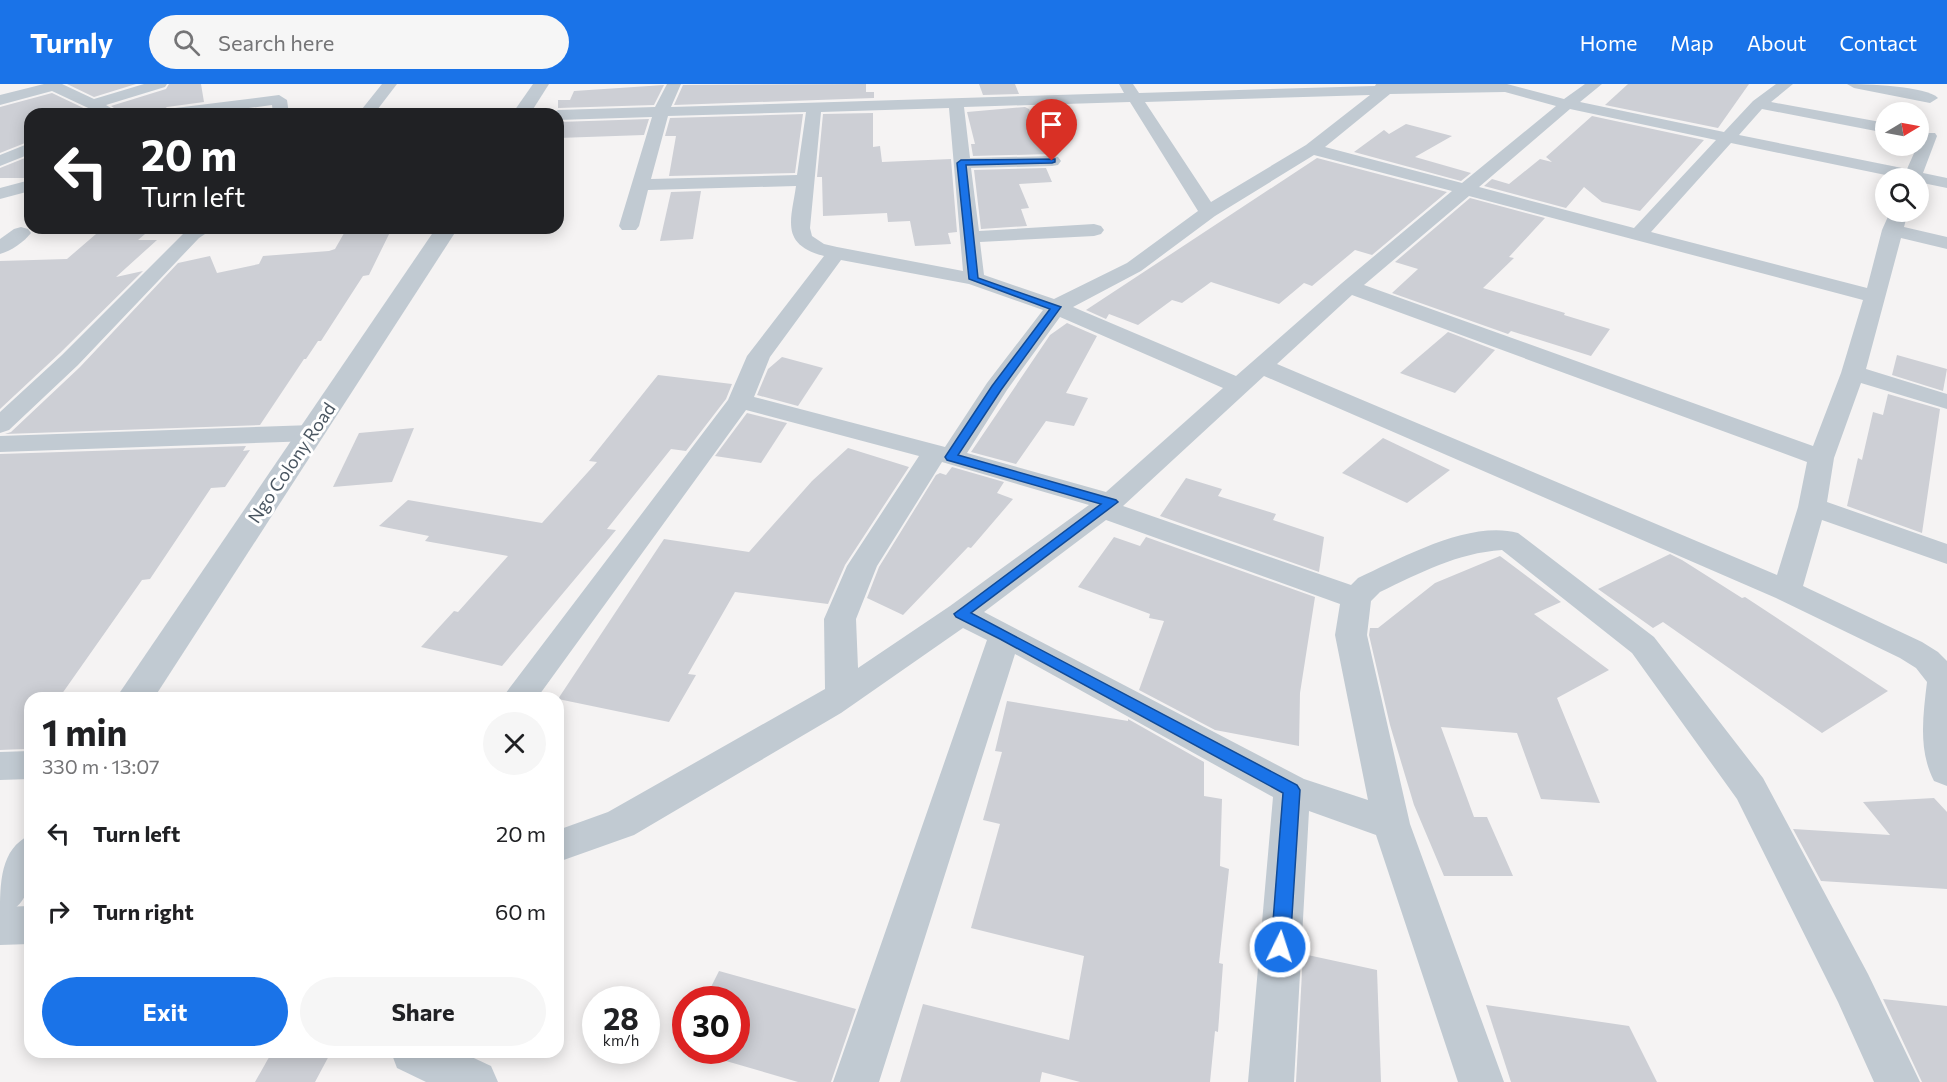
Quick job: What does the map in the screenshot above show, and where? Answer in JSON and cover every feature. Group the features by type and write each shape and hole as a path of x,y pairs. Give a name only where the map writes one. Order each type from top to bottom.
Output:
{"street":[{"path":"93,104 160,84"},
{"path":"371,108 390,84"},
{"path":"525,108 541,84"},
{"path":"629,226 662,112 674,84"},
{"path":"564,844 621,824 842,695 961,614 1107,506 1241,387 1348,287 1467,190 1567,104 1595,84"},
{"path":"1638,234 1758,104 1786,84"},
{"path":"1854,84 1947,101"},
{"path":"1930,98 1938,84"},
{"path":"0,100 54,86 101,108"},
{"path":"564,115 814,108 883,100 956,104 1130,91 1502,86 1567,104 1875,169"},
{"path":"842,695 840,619 862,566 1056,307 1134,267 1208,212 1312,149 1383,87"},
{"path":"1130,91 1208,212"},
{"path":"775,109 779,92"},
{"path":"215,108 279,100 280,108"},
{"path":"956,104 974,279"},
{"path":"1758,104 1875,126"},
{"path":"814,108 800,228 803,240 817,248 836,253 974,279 1056,307 1241,387"},
{"path":"1929,136 1947,140"},
{"path":"1312,149 1873,296"},
{"path":"0,161 24,151"},
{"path":"961,163 1052,161"},
{"path":"641,185 805,180"},
{"path":"1929,180 1947,183"},
{"path":"0,194 24,187"},
{"path":"1786,591 1812,507 1821,458 1853,373 1895,222"},
{"path":"1900,222 1947,243"},
{"path":"969,237 1094,230"},
{"path":"0,249 21,233"},
{"path":"0,424 70,360 192,234"},
{"name":"Ngo Colony Road","path":"138,692 443,234"},
{"path":"522,692 740,401 759,356 836,253"},
{"path":"1348,287 1821,458"},
{"path":"1263,367 1786,591 1911,650 1938,669 1944,679 1939,737 1941,756 1947,771"},
{"path":"1853,373 1947,402"},
{"path":"740,401 943,455 1107,506 1356,598"},
{"path":"0,444 312,433"},
{"path":"1812,507 1947,554"},
{"path":"1481,1082 1391,824 1351,635 1356,598 1369,585 1440,552 1478,542 1509,540 1643,645 1750,789 1853,988 1897,1082"},
{"path":"961,614 1005,635 1292,790 1391,824"},
{"path":"856,1082 1005,635"},
{"path":"0,766 24,765"},
{"path":"1271,1082 1292,790"},
{"path":"0,897 24,862"},
{"path":"0,926 24,925"},
{"path":"425,1058 475,1082"}],"building":[{"path":"67,84 136,84 94,97"},
{"path":"169,84 201,84 204,102 166,108 114,108 111,106 166,89"},
{"path":"866,84 866,92 874,92 874,98 674,105 683,85"},
{"path":"979,84 1015,84 1019,94 983,95"},
{"path":"1628,84 1749,84 1718,128 1605,105"},
{"path":"664,85 654,105 558,108 558,100 570,100 574,91"},
{"path":"52,93 83,108 24,108 24,143 0,153 0,107"},
{"path":"1025,107 1029,109 1050,154 973,156 971,144 975,144 967,112"},
{"path":"873,113 873,147 880,146 882,162 951,159 957,232 948,233 951,244 915,246 910,221 888,222 887,213 823,216 822,177 817,177 823,114"},
{"path":"803,114 795,173 669,176 676,136 665,136 670,118"},
{"path":"1592,116 1704,140 1640,211 1602,202 1584,187 1566,208 1484,186 1492,179 1509,184 1540,159 1552,162 1546,157"},
{"path":"649,119 644,135 564,138 564,122"},
{"path":"1406,124 1452,136 1415,157 1471,173 1461,181 1354,152 1384,130 1389,134"},
{"path":"24,158 24,178 0,178 0,168"},
{"path":"1317,158 1447,192 1372,255 1355,250 1312,286 1304,283 1279,304 1211,282 1182,303 1172,300 1138,325 1109,314 1106,319 1086,310"},
{"path":"1046,168 1052,182 1019,184 1029,208 1021,209 1027,226 981,229 974,170"},
{"path":"701,191 693,239 660,241 671,192"},
{"path":"1470,198 1545,218 1509,257 1514,258 1483,288 1610,329 1591,356 1511,331 1508,334 1392,293 1418,269 1395,262"},
{"path":"96,234 145,234 138,240 157,240 116,277 143,271 0,409 0,261 67,259"},
{"path":"344,234 389,234 369,275 363,276 321,341 318,341 304,359 260,425 5,434 11,432 80,367 178,263 210,256 217,273 259,264 263,256 335,249"},
{"path":"1067,323 1097,336 1066,393 1088,398 1074,426 1046,421 1016,464 971,452 1050,335"},
{"path":"1448,332 1495,350 1455,393 1400,373"},
{"path":"1897,355 1947,369 1943,391 1892,375"},
{"path":"782,357 823,368 798,406 757,395 768,369"},
{"path":"658,375 732,384 726,399 686,451 671,449 607,529 616,530 502,666 421,647 454,611 458,612 508,556 425,541 429,536 379,526 408,500 542,523 597,462 589,461"},
{"path":"1888,394 1940,409 1922,533 1847,506 1858,458 1862,460 1873,412 1883,415"},
{"path":"747,413 787,423 761,463 715,456"},
{"path":"414,428 392,482 333,487 359,433"},
{"path":"1383,438 1450,470 1407,503 1342,473"},
{"path":"246,446 243,451 250,450 225,487 211,488 150,579 142,580 63,692 24,692 24,749 0,750 0,454"},
{"path":"848,448 909,467 845,565 828,604 735,592 688,674 696,675 669,722 564,700 563,692 664,539 749,552 812,481"},
{"path":"952,467 1004,482 997,493 1013,499 971,548 968,547 903,615 867,598 879,567 936,475 940,473 946,475"},
{"path":"1186,478 1222,489 1218,496 1276,514 1273,520 1324,537 1319,572 1160,516"},
{"path":"1114,537 1140,546 1146,537 1315,597 1300,693 1299,746 1215,730 1139,690 1164,621 1149,618 1150,614 1078,587"},
{"path":"1670,554 1742,598 1745,597 1888,691 1822,733 1663,622 1653,628 1598,589"},
{"path":"1500,556 1561,602 1534,614 1609,670 1557,698 1600,803 1541,799 1517,733 1441,727 1474,817 1487,817 1513,876 1444,876 1414,805 1390,725 1369,635 1370,628 1378,628 1435,583"},
{"path":"1007,701 1128,721 1128,719 1204,762 1204,796 1222,799 1220,866 1229,869 1219,963 1223,964 1218,1032 1215,1031 1210,1082 1080,1082 1042,1072 1040,1082 900,1082 923,1004 1069,1040 1084,956 971,928 1000,824 983,820 1002,752 995,751"},
{"path":"1934,798 1947,812 1947,889 1821,881 1793,829 1890,835 1863,802"},
{"path":"1303,954 1377,970 1381,1082 1296,1082"},
{"path":"719,971 856,1009 831,1082 798,1082 736,1064 750,1064 750,986 712,986"},
{"path":"1883,999 1947,1006 1947,1082 1922,1082"},
{"path":"1486,1005 1629,1026 1657,1082 1511,1082"},
{"path":"269,1058 328,1058 315,1082 255,1082"}],"route":[{"path":"1052,161 961,163 974,279 1056,307 996,388 951,457 1111,502 961,614 1005,635 1292,790 1280,947"}]}
